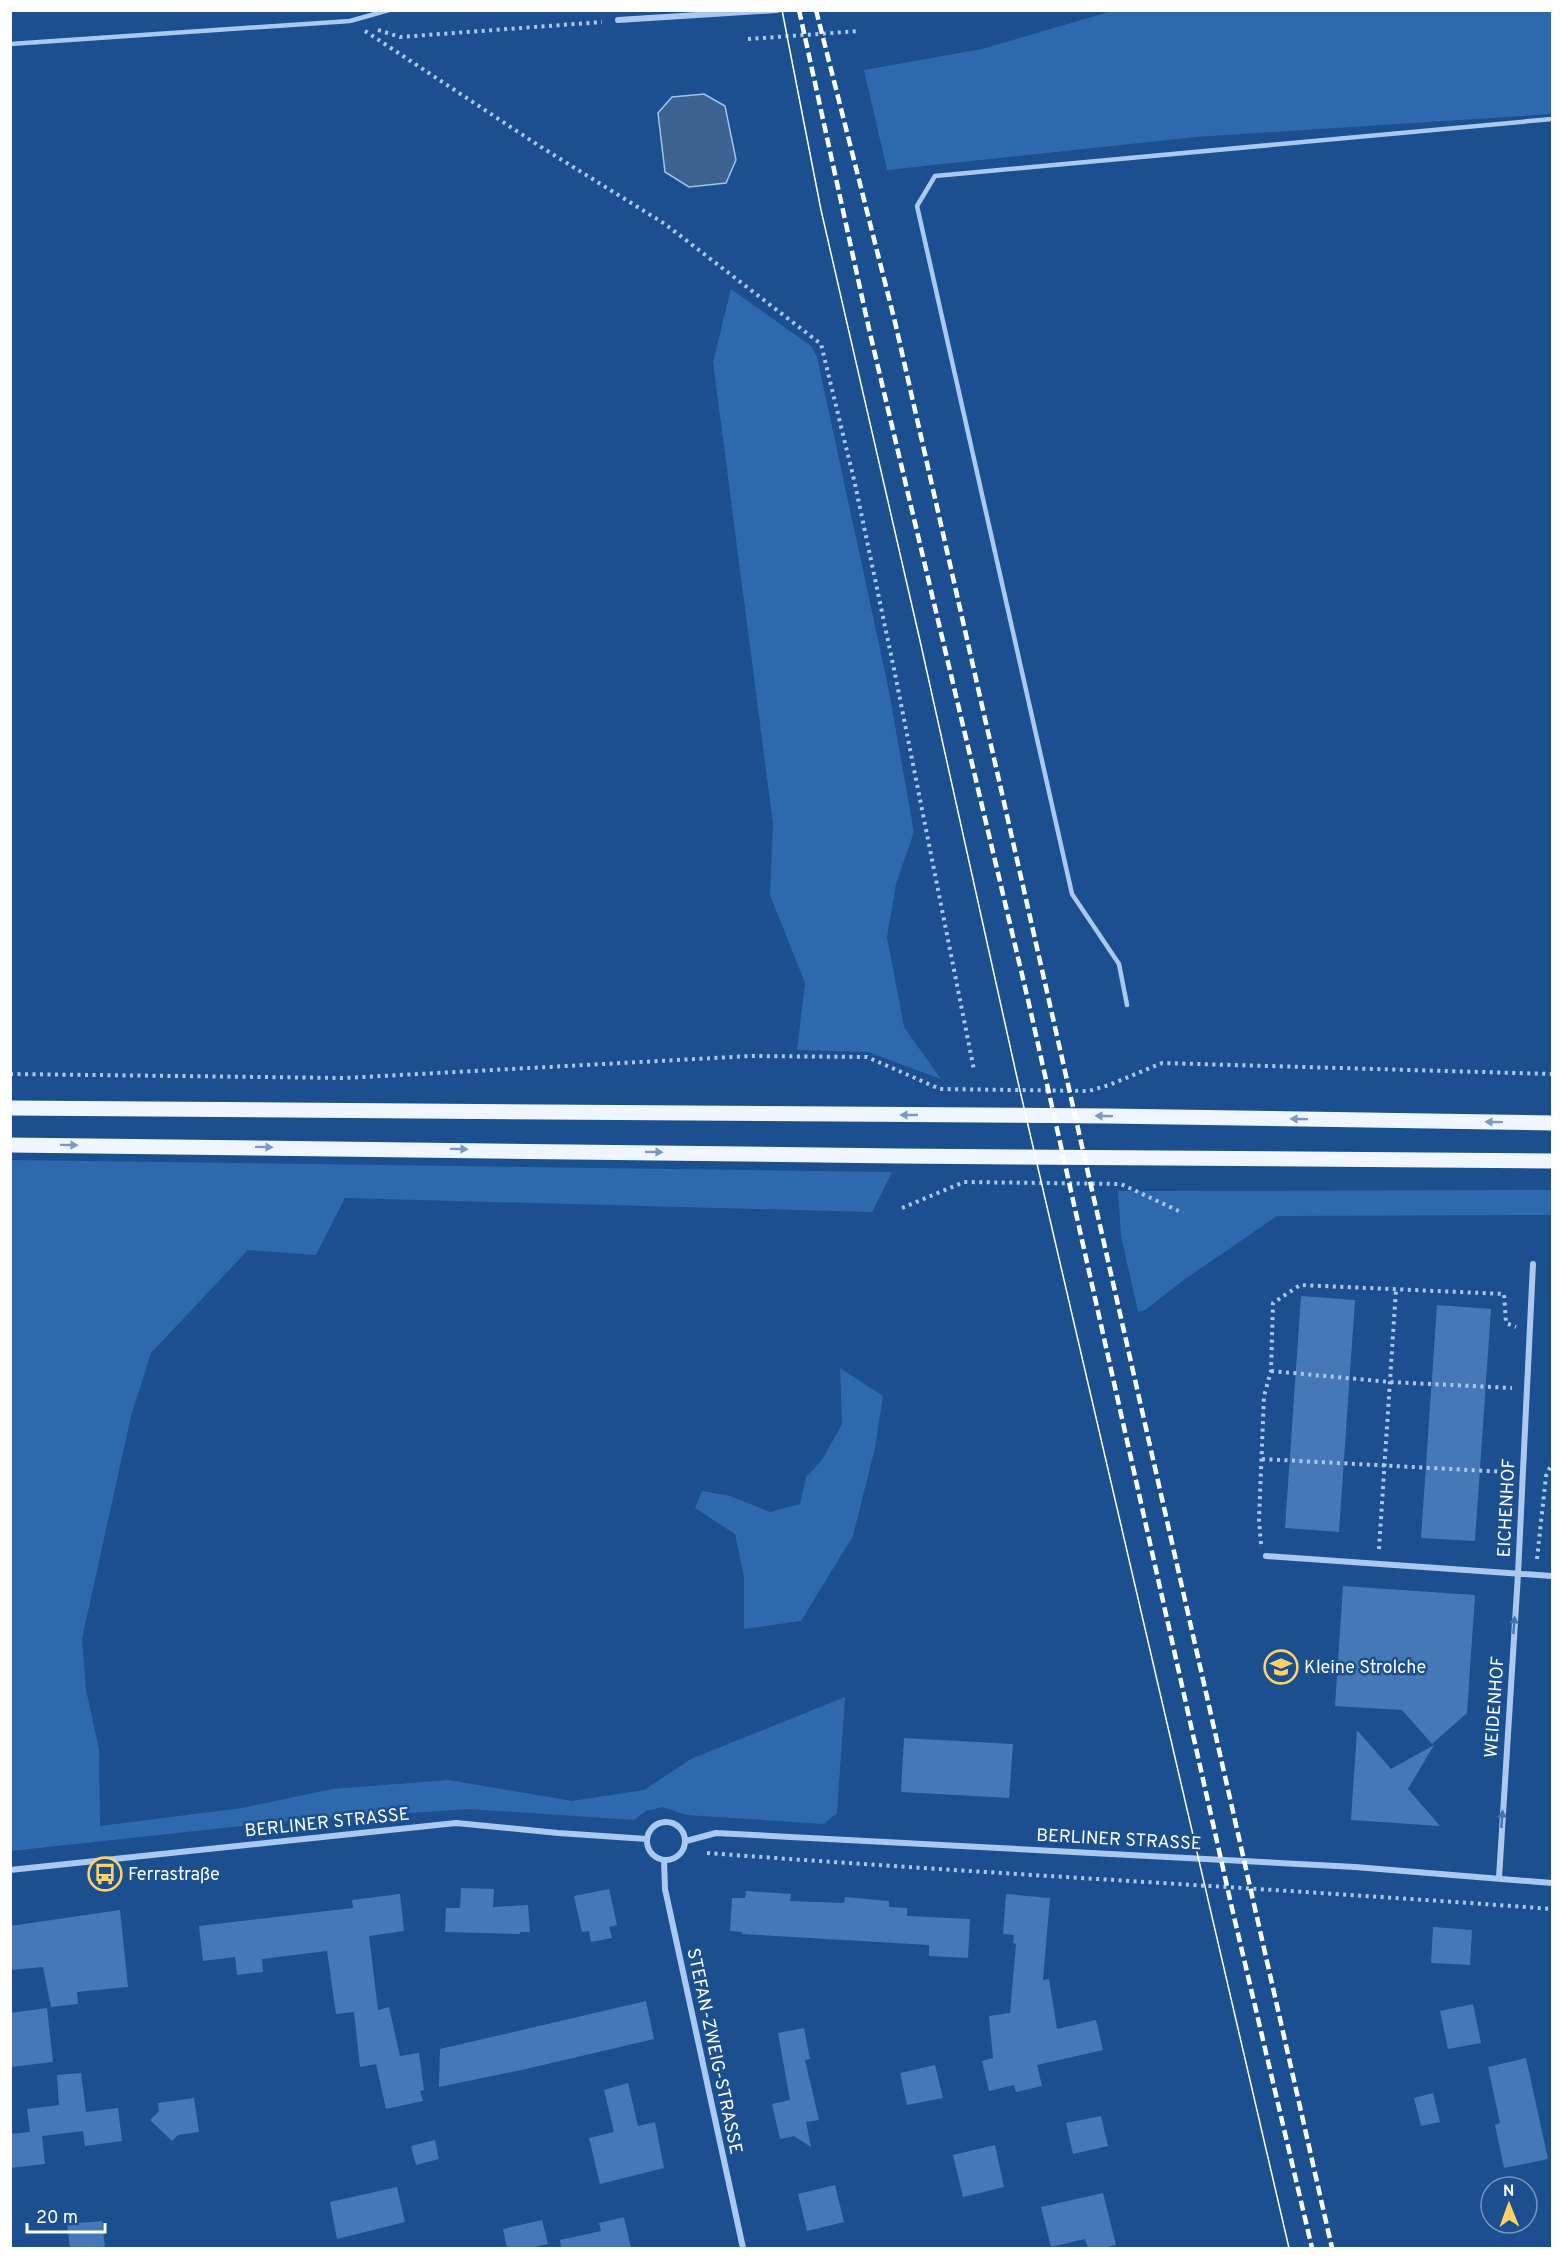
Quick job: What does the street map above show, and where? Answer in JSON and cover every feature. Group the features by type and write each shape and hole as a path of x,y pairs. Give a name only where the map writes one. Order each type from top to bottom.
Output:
{"main road":[{"path":"10,1108 1108,1116 1552,1123"},
{"path":"10,1145 1552,1161"}],"street":[{"path":"618,20 777,10"},
{"name":"EICHENHOF","path":"1266,1556 1518,1574 1533,1264"},
{"path":"1518,1574 1552,1576"},
{"name":"WEIDENHOF","path":"1498,1878 1518,1574"},
{"path":"665,1821 679,1827 686,1841 682,1851 673,1858 664,1860 651,1851 647,1839 651,1829 665,1821"},
{"name":"BERLINER STRASSE","path":"10,1870 456,1823 647,1839"},
{"name":"BERLINER STRASSE","path":"686,1841 716,1833 1355,1867 1552,1882"},
{"name":"STEFAN-ZWEIG-STRASSE","path":"664,1860 665,1889 743,2248"}],"lane":[{"path":"10,44 350,21 389,10"},
{"path":"1127,1005 1119,964 1072,894 917,206 935,176 1552,119"}],"path":[{"path":"350,21 400,37 618,20"},
{"path":"350,21 541,147 665,224 821,345 855,484 892,658 974,1070"},
{"path":"748,39 860,31"},
{"path":"10,1074 345,1078 751,1056 867,1057 940,1089 1089,1091 1162,1063 1552,1074"},
{"path":"902,1208 964,1182 1121,1184 1183,1213"},
{"path":"1266,1556 1261,1542 1259,1521 1264,1396 1271,1371 1273,1303 1299,1286 1504,1294 1506,1323 1530,1334"},
{"path":"1377,1563 1386,1466 1396,1289"},
{"path":"1271,1371 1390,1382 1527,1389"},
{"path":"1262,1459 1523,1473"},
{"path":"1536,1575 1546,1476 1552,1463"},
{"path":"682,1851 943,1871 1345,1893 1552,1909"}],"shaded area":[{"path":"1112,11 1552,11 1552,114 1196,137 887,170 864,70 982,49"},
{"path":"704,94 725,106 736,160 726,183 689,187 665,172 658,113 672,97"},
{"path":"731,289 811,346 817,357 888,686 914,832 896,884 887,937 904,1027 941,1079 868,1052 797,1050 805,983 770,895 773,824 713,362"},
{"path":"11,1160 892,1172 872,1212 345,1198 316,1255 248,1250 151,1353 131,1416 82,1639 86,1690 99,1749 100,1826 242,1808 332,1789 449,1780 572,1801 644,1790 691,1759 845,1697 837,1813 824,1824 686,1815 663,1807 646,1811 634,1820 469,1809 288,1821 11,1851"},
{"path":"1552,1190 1552,1215 1277,1216 1181,1282 1145,1310 1138,1312 1121,1236 1118,1191"},
{"path":"840,1368 883,1396 875,1448 853,1536 801,1621 744,1629 744,1578 735,1534 695,1508 702,1491 730,1496 770,1512 800,1504 806,1477 822,1460 842,1424"}],"building":[{"path":"1301,1296 1355,1300 1339,1532 1285,1528"},
{"path":"1437,1305 1491,1309 1475,1541 1421,1538"},
{"path":"1343,1586 1475,1595 1467,1713 1432,1744 1402,1710 1335,1706"},
{"path":"1357,1730 1391,1769 1434,1745 1408,1789 1440,1826 1351,1820"},
{"path":"904,1738 1013,1744 1009,1798 901,1792"},
{"path":"461,1888 494,1889 493,1907 528,1905 530,1932 520,1932 520,1934 445,1932 446,1908 460,1908"},
{"path":"609,1889 617,1925 609,1927 612,1938 591,1942 589,1931 582,1932 574,1896"},
{"path":"746,1891 791,1894 790,1901 844,1903 845,1897 889,1901 889,1907 907,1908 907,1916 970,1919 968,1958 929,1956 929,1945 742,1934 742,1932 730,1931 732,1898 745,1898"},
{"path":"400,1894 404,1931 369,1936 378,2010 389,2007 400,2056 419,2053 424,2090 420,2091 423,2101 386,2109 376,2064 360,2067 354,2012 336,2014 327,1951 262,1959 263,1972 237,1975 235,1957 203,1961 199,1926 353,1908 352,1900"},
{"path":"1006,1894 1050,1898 1043,1980 1049,1979 1057,2029 1096,2020 1103,2050 1037,2065 1042,2086 1016,2092 1014,2085 989,2091 982,2061 993,2058 989,2016 1010,2013 1016,1944 1013,1943 1014,1935 1003,1934"},
{"path":"120,1910 128,1987 77,1992 78,2004 51,2007 43,1967 10,1970 10,1926"},
{"path":"1433,1927 1472,1930 1470,1965 1431,1963"},
{"path":"646,2001 654,2039 439,2087 440,2049"},
{"path":"1473,2004 1481,2043 1448,2049 1440,2011"},
{"path":"47,2008 53,2062 10,2067 10,2013"},
{"path":"804,2028 810,2059 805,2060 819,2120 806,2122 811,2147 794,2136 780,2139 772,2104 790,2100 778,2033"},
{"path":"1526,2058 1548,2159 1504,2168 1495,2125 1500,2123 1488,2067"},
{"path":"935,2065 943,2098 907,2105 900,2073"},
{"path":"81,2073 86,2112 118,2108 122,2141 85,2146 83,2131 42,2136 45,2164 10,2168 10,2134 30,2132 27,2109 59,2105 57,2075"},
{"path":"628,2083 638,2126 655,2122 664,2168 600,2184 589,2138 614,2132 604,2090"},
{"path":"1433,2093 1440,2122 1421,2126 1414,2098"},
{"path":"194,2098 199,2132 178,2135 172,2141 150,2120 159,2111 158,2103"},
{"path":"1101,2116 1108,2146 1073,2154 1066,2123"},
{"path":"435,2140 439,2159 416,2165 411,2146"},
{"path":"995,2145 1004,2187 963,2197 953,2155"},
{"path":"835,2185 844,2222 807,2231 798,2194"},
{"path":"397,2187 405,2222 337,2239 330,2202"},
{"path":"1103,2193 1116,2245 1088,2248 1085,2239 1051,2247 1041,2207"},
{"path":"624,2217 631,2248 561,2248 560,2240 601,2231 599,2223"},
{"path":"542,2220 548,2244 530,2248 507,2248 503,2229"},
{"path":"102,2221 105,2248 70,2248 67,2224"}],"tram line":[{"path":"782,10 821,210 1018,1082 1289,2248"}],"railway":[{"path":"799,10 869,329 1029,1004 1231,1904 1312,2248"},
{"path":"816,10 895,322 1332,2248"}],"place":[{"name":"Kleine Strolche","path":"1281,1667"},
{"name":"Ferrastraße","path":"105,1874"}]}
